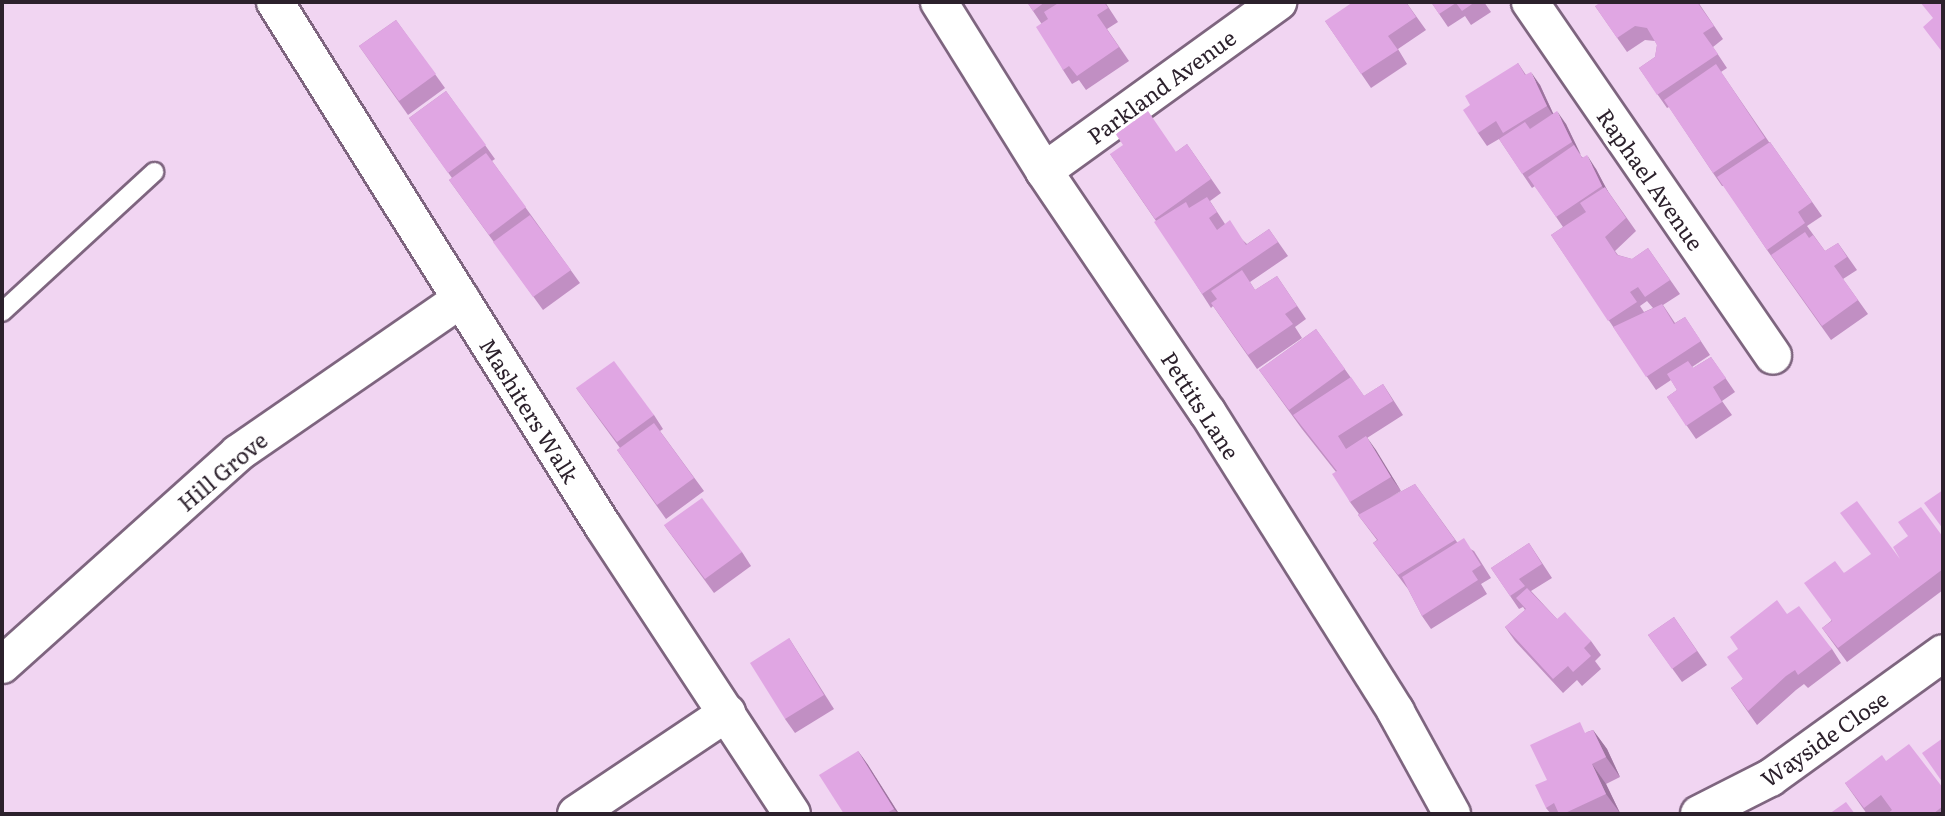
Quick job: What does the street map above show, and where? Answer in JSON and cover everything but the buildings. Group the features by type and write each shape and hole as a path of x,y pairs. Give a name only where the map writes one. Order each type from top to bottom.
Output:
{"street":[{"name":"Mashiters Walk","path":"275,2 461,299 792,814"},
{"name":"Pettits Lane","path":"939,2 1044,171 1208,413 1396,712 1452,814"},
{"name":"Parkland Avenue","path":"1044,171 1278,2"},
{"name":"Raphael Avenue","path":"1530,2 1773,356"},
{"name":"Hill Grove","path":"2,665 238,453 461,299"},
{"name":"Wayside Close","path":"1699,814 1770,778 1943,653"},
{"path":"576,814 727,713"}],"lane":[{"path":"2,312 154,172"}]}
